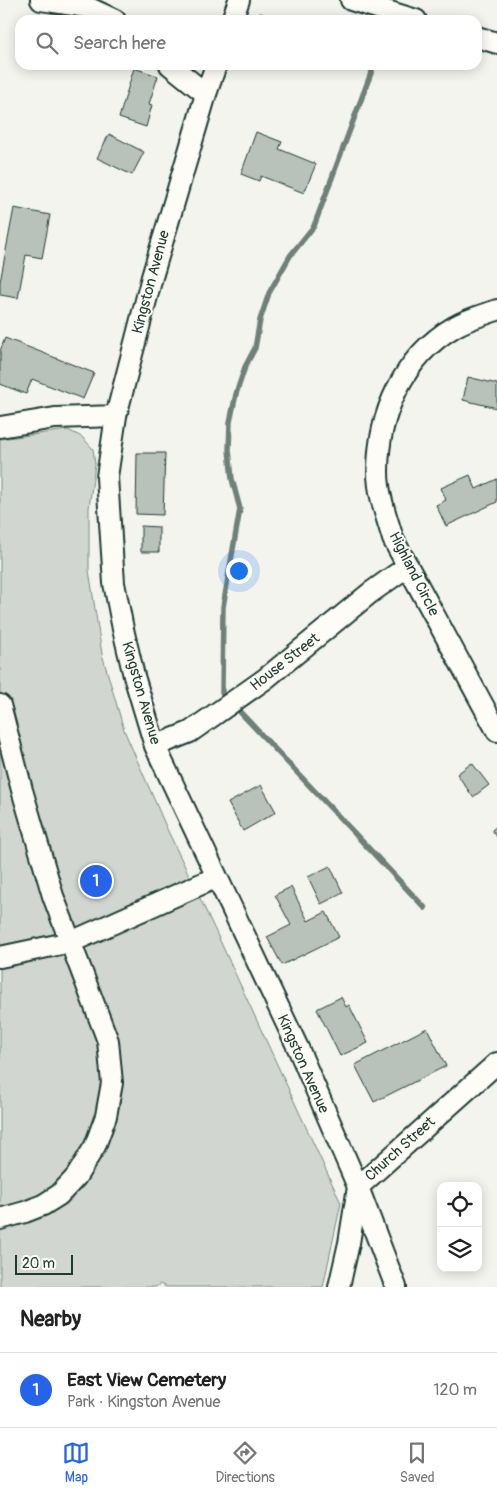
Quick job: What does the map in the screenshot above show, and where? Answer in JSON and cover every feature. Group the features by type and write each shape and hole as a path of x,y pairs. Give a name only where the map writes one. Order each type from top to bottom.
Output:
{"street":[{"path":"41,0 87,7 104,15"},
{"path":"234,15 239,0"},
{"path":"351,0 400,15"},
{"path":"482,38 497,43"},
{"path":"176,70 206,94"},
{"name":"Kingston Avenue","path":"214,70 152,277 116,416 107,477 114,583 134,676 155,746 298,1048 358,1186 396,1287"},
{"name":"Highland Circle","path":"497,310 454,327 428,346 410,366 396,391 387,414 380,441 378,474 382,505 393,539 497,731"},
{"path":"0,427 55,418 116,416"},
{"name":"House Street","path":"155,746 190,732 265,679 370,593 408,566"},
{"path":"0,705 22,790 54,896 108,1041 112,1083 106,1116 95,1146 76,1177 59,1194 43,1205 0,1219"},
{"path":"0,957 71,942 217,877"},
{"name":"Church Street","path":"338,1287 349,1243 358,1186 497,1063"}],"shaded area":[{"path":"68,430 82,437 93,449 95,464 89,508 89,570 102,654 124,730 167,829 341,1203 323,1287 166,1287 160,1284 156,1287 0,1287 0,439"}],"building":[{"path":"133,70 140,70 158,76 149,104 152,105 146,127 119,118"},
{"path":"256,132 282,142 279,149 316,164 304,193 261,176 259,181 241,174"},
{"path":"109,134 144,152 132,175 97,158"},
{"path":"14,208 50,215 42,258 26,255 18,298 0,295 0,282"},
{"path":"5,338 94,373 83,399 32,379 26,394 0,384 0,351"},
{"path":"468,377 497,384 497,408 463,400"},
{"path":"137,453 165,453 163,515 136,514"},
{"path":"470,475 476,489 497,479 497,502 446,526 436,505 446,500 441,488"},
{"path":"141,526 159,527 159,552 141,552"},
{"path":"472,763 489,785 473,797 457,774"},
{"path":"261,785 276,812 243,831 228,803"},
{"path":"497,826 497,837 492,830"},
{"path":"330,866 343,893 321,904 308,877"},
{"path":"291,887 308,921 326,912 339,937 282,965 267,937 291,925 275,895"},
{"path":"341,997 346,1007 349,1005 368,1043 340,1056 317,1009"},
{"path":"427,1028 446,1066 374,1102 355,1065"}],"waterway":[{"path":"372,70 314,226 290,256 269,293 260,320 255,348 245,367 236,394 230,422 229,450 232,479 240,509 223,607 222,693 425,908"}],"place":[{"name":"East View Cemetery","path":"96,881"}]}
